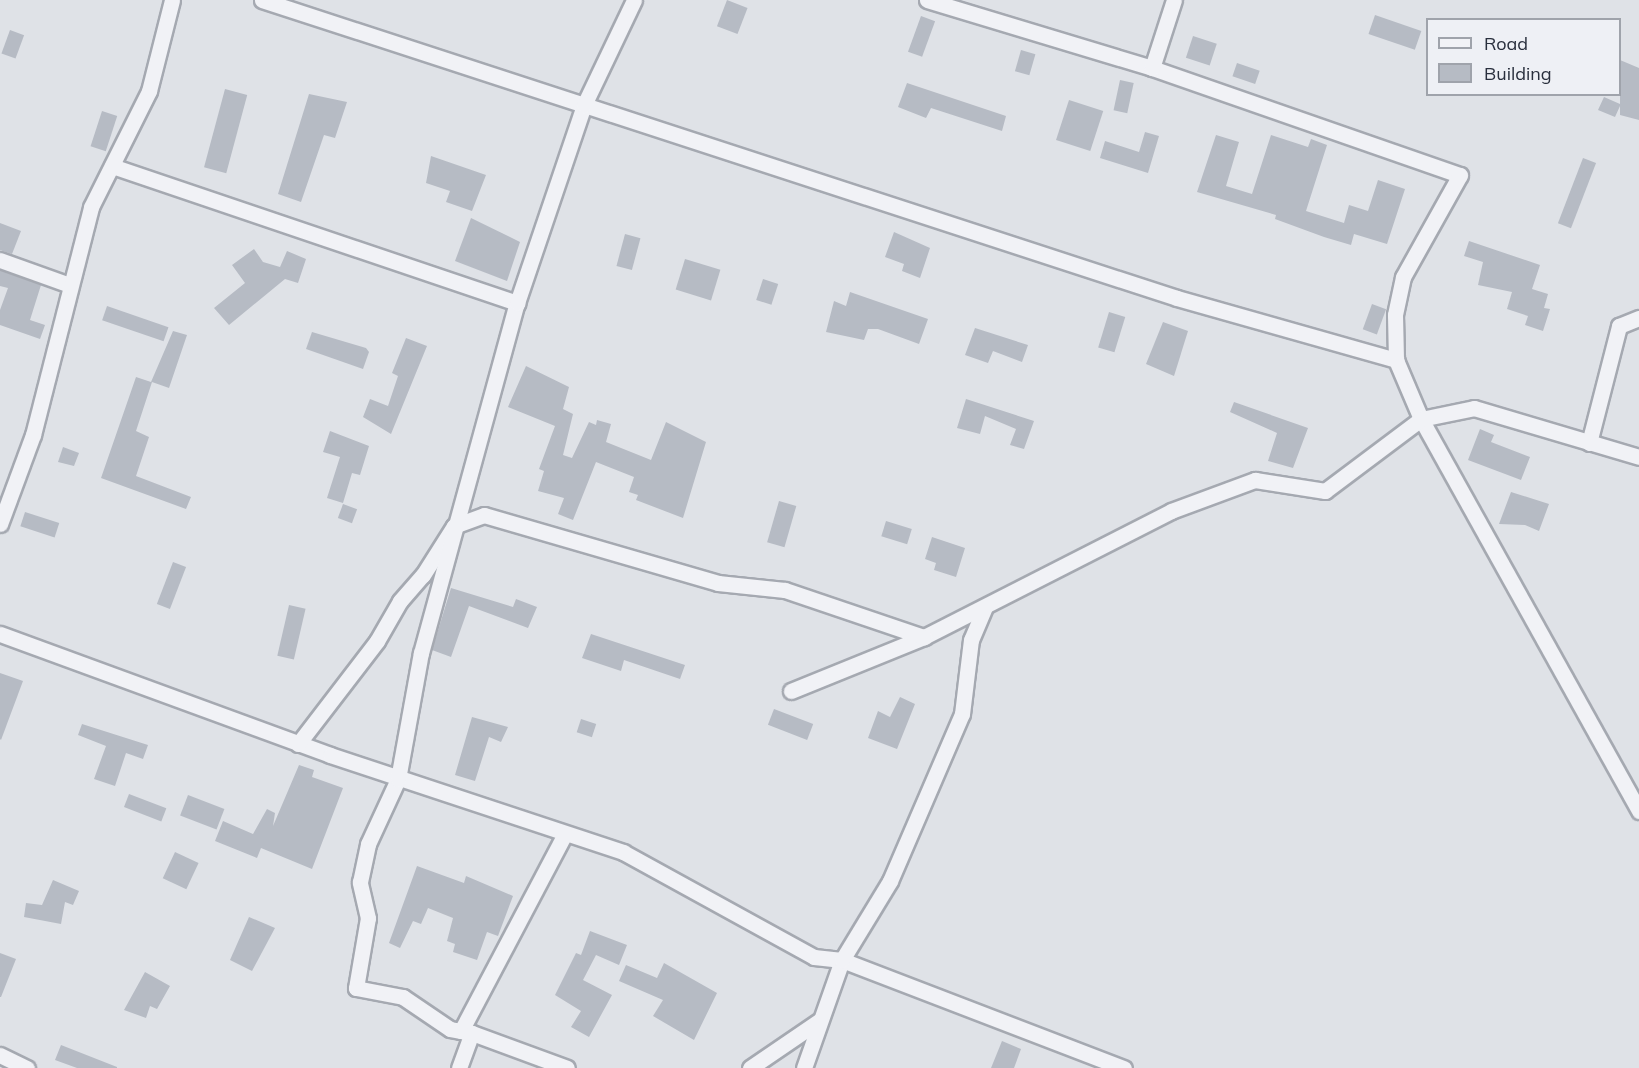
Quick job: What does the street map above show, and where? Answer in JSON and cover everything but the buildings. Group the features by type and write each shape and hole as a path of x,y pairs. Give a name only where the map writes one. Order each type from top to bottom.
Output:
{"street":[{"path":"0,524 33,435 92,207 149,91 172,0"},
{"path":"262,0 1178,298 1396,360"},
{"path":"567,1068 467,1032 450,1029 404,997 356,988 368,918 360,882 368,844 398,779 416,674 454,526 517,303 584,105 634,0"},
{"path":"927,0 1152,68 1460,175 1403,277 1395,315 1396,360 1421,418 1639,811"},
{"path":"1152,68 1174,0"},
{"path":"112,166 517,303"},
{"path":"0,260 70,285"},
{"path":"1589,443 1618,326 1639,318"},
{"path":"791,691 924,637 1171,511 1255,480 1325,491 1421,418 1474,408 1639,458"},
{"path":"298,744 377,641 400,601 423,575 454,526 484,515 718,583 785,590 924,637"},
{"path":"804,1068 842,960 890,881 962,714 971,640 985,607"},
{"path":"0,634 398,779 623,852 814,957 842,960 1124,1068"},
{"path":"459,1068 467,1032 566,834"},
{"path":"750,1068 819,1021"},
{"path":"0,1055 27,1068"}]}
